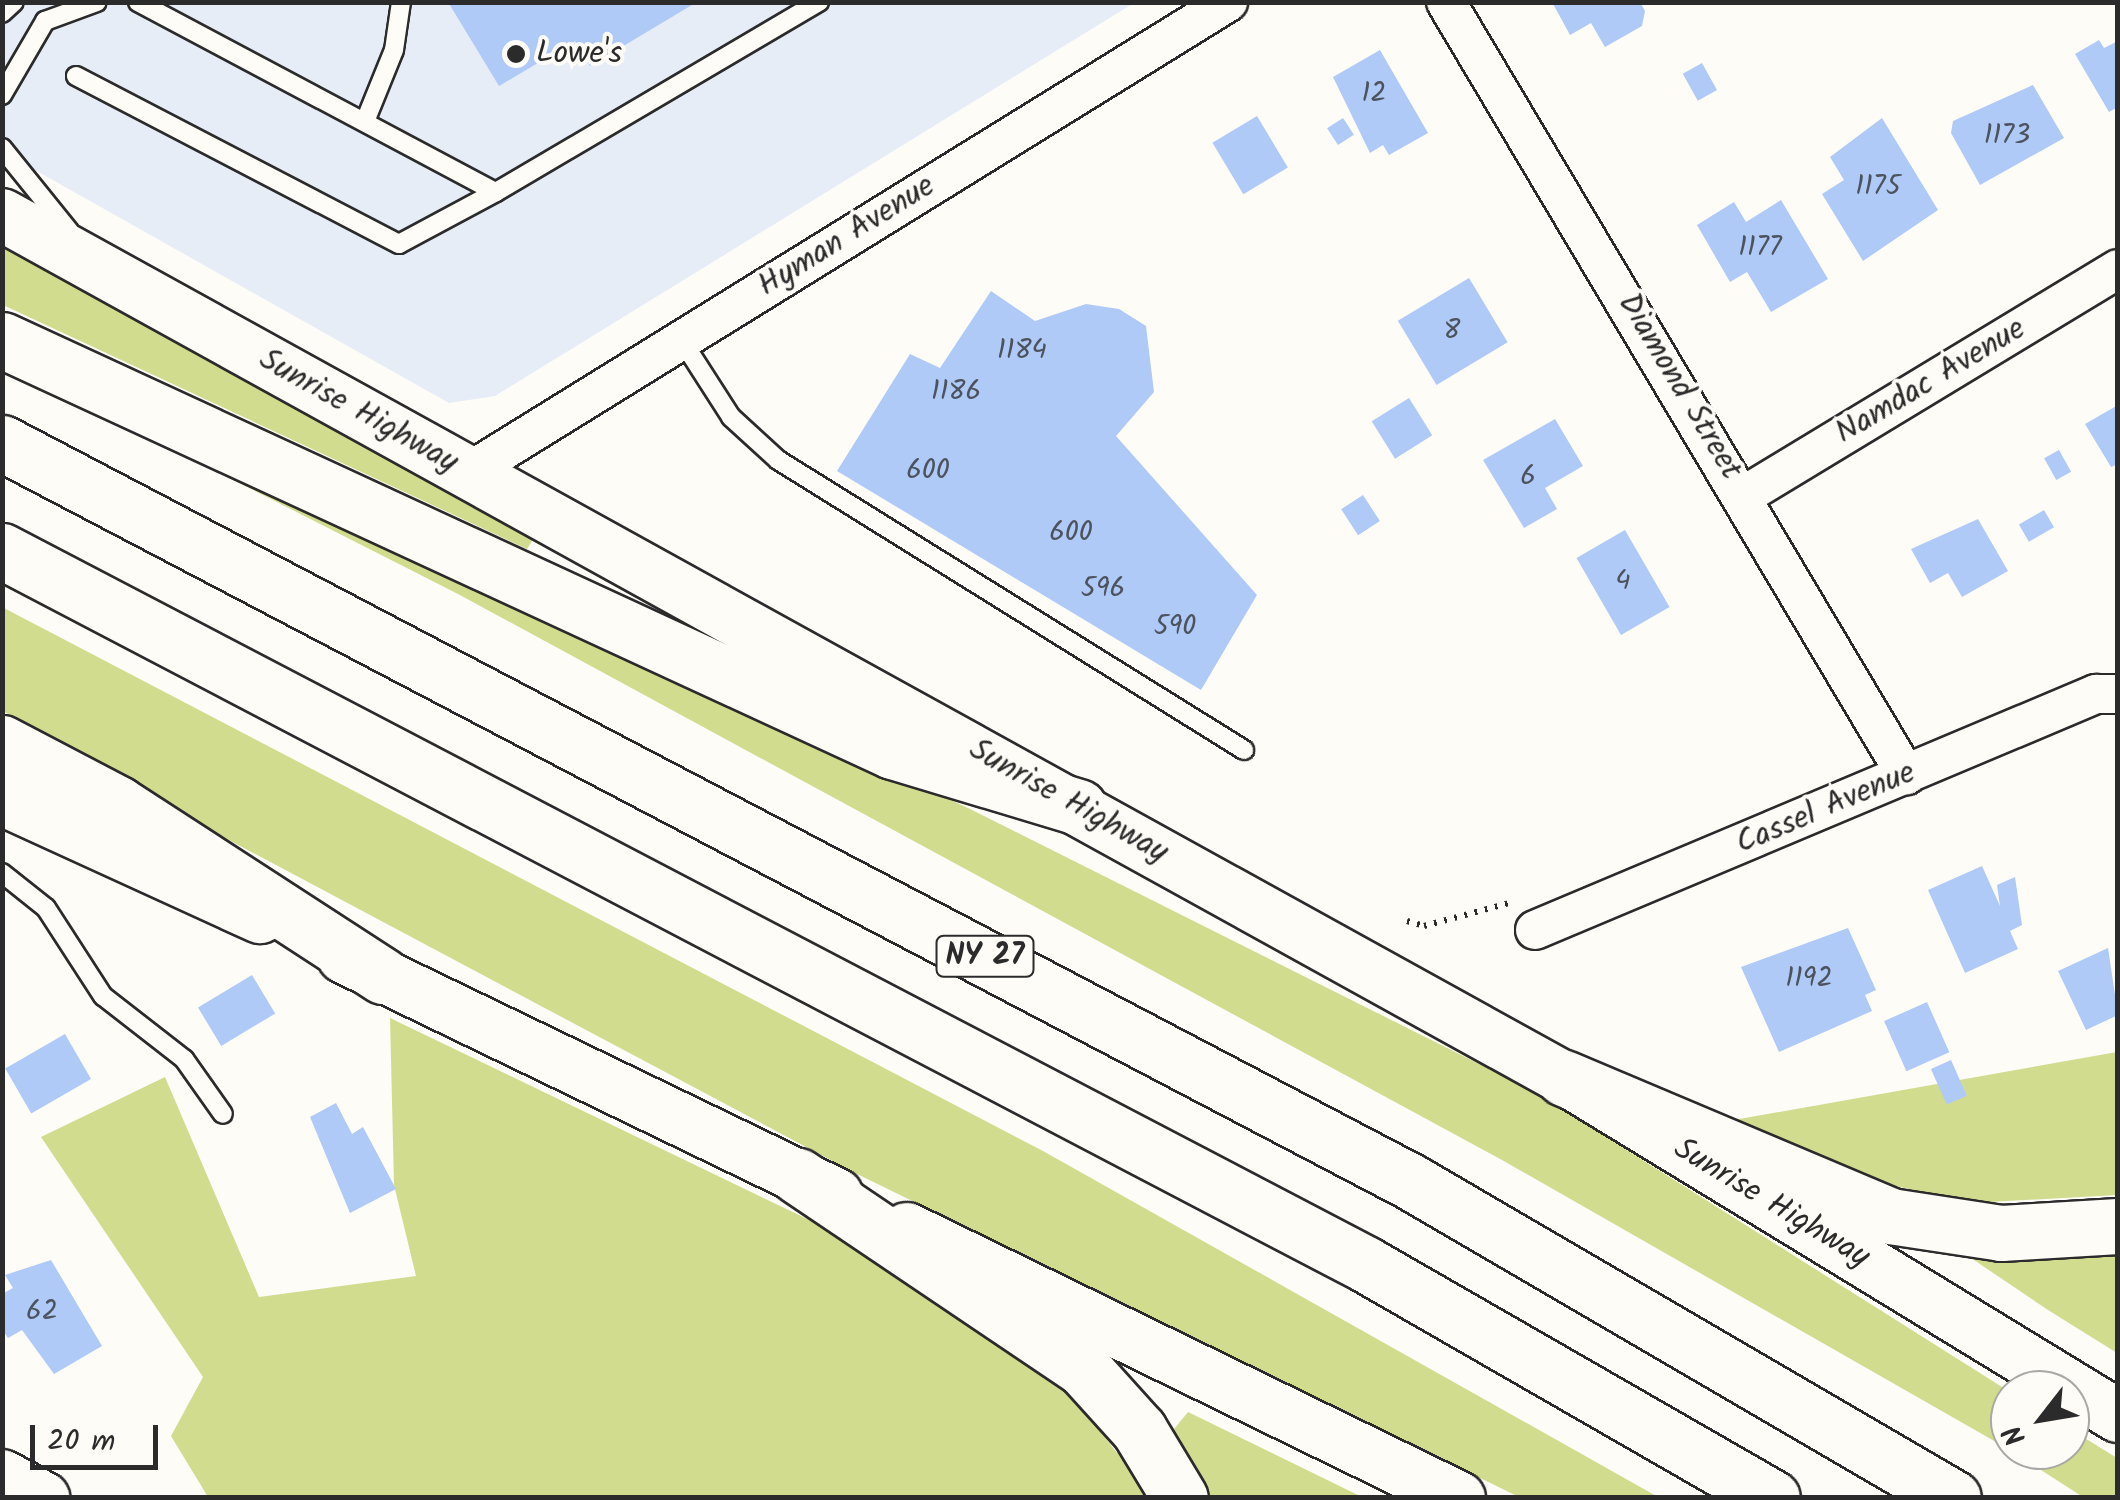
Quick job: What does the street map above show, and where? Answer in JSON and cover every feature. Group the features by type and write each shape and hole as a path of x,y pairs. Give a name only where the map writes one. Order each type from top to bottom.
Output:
{"highway":[{"path":"2,340 892,751 1079,807"},
{"name":"NY 27","path":"2,443 1414,1183 1953,1498"},
{"path":"2,550 1366,1265 1772,1498"},
{"path":"2,743 118,804 383,976"},
{"path":"1564,1078 1890,1216 2001,1234 2118,1226"},
{"path":"798,1176 1083,1368 1139,1430 1180,1498"}],"main road":[{"name":"Sunrise Highway","path":"2,216 1564,1078 2118,1416"},
{"path":"2,799 383,976 1459,1498"},
{"path":"2,1476 43,1498"}],"street":[{"name":"Hyman Avenue","path":"467,473 1228,2"},
{"name":"Diamond Street","path":"1446,2 1745,495 1906,775"},
{"name":"Namdac Avenue","path":"1745,495 2118,269"},
{"name":"Cassel Avenue","path":"1535,930 2096,694 2118,694"}],"lane":[{"path":"2,13 14,2"},
{"path":"2,95 45,21 97,2"},
{"path":"138,2 496,192"},
{"path":"366,120 394,50 401,2"},
{"path":"76,76 399,244 496,192 819,2"},
{"path":"2,148 107,271"},
{"path":"681,339 731,417 778,460 1244,750"},
{"path":"2,873 46,908 104,996 184,1059 223,1114"}],"path":[{"path":"1406,921 1424,926 1506,899 1535,930"}],"shaded area":[{"path":"2,3 1134,3 495,396 449,403 3,152"}],"green space":[{"path":"3,230 539,530 527,549 3,305"},
{"path":"3,363 970,809 1533,1091 1990,1379 1990,1439 1502,1160 458,594"},
{"path":"2,607 1043,1151 1658,1497 1519,1497 855,1173 118,781 3,711"},
{"path":"390,1018 884,1256 1011,1344 1076,1400 1117,1453 1132,1439 1165,1497 208,1497 171,1436 203,1377 41,1137 165,1077 259,1297 416,1276 394,1185"},
{"path":"2117,1052 2117,1195 1970,1203 1848,1175 1728,1121"},
{"path":"1931,1231 2117,1237 2117,1353 2048,1310"},
{"path":"1188,1412 1362,1497 1207,1497 1170,1434"},
{"path":"2090,1441 2117,1458 2117,1497 2083,1497 2041,1470 2090,1470"}],"building":[{"name":"Lowe's","path":"448,2 697,2 590,66 575,41 499,86"},
{"path":"1552,2 1640,2 1645,11 1642,26 1605,47 1591,23 1570,35"},
{"path":"2099,40 2104,48 2118,41 2118,107 2109,112 2075,54"},
{"path":"1380,50 1428,133 1389,155 1383,145 1370,153 1333,77"},
{"path":"1702,63 1717,90 1698,101 1683,74"},
{"path":"2033,85 2064,138 1980,185 1951,133 1953,121"},
{"path":"1257,116 1288,167 1243,194 1212,143"},
{"path":"1343,118 1354,135 1338,145 1327,128"},
{"path":"1882,118 1938,210 1863,261 1822,194 1844,180 1830,157"},
{"path":"1781,200 1828,279 1771,312 1747,272 1730,282 1697,225 1734,202 1746,222"},
{"path":"1469,278 1508,342 1436,385 1398,321"},
{"path":"991,291 1035,321 1086,304 1119,309 1146,326 1154,392 1116,436 1257,595 1201,690 837,471 910,354 940,368"},
{"path":"1409,398 1432,435 1395,459 1372,421"},
{"path":"2118,405 2118,464 2111,467 2085,424"},
{"path":"1555,419 1583,466 1545,488 1557,509 1524,528 1483,460"},
{"path":"2059,450 2071,472 2056,480 2044,458"},
{"path":"1363,495 1380,521 1358,535 1341,509"},
{"path":"2044,510 2054,527 2029,542 2019,524"},
{"path":"1978,519 2008,571 1962,597 1948,573 1930,583 1911,549"},
{"path":"1625,530 1670,607 1621,635 1577,558"},
{"path":"1982,866 2000,906 1997,885 2015,877 2022,925 2010,931 2018,949 1965,973 1928,890"},
{"path":"1848,928 1876,990 1865,995 1872,1011 1779,1052 1741,967"},
{"path":"2108,948 2118,1015 2086,1030 2058,971"},
{"path":"252,975 275,1014 221,1046 198,1007"},
{"path":"1927,1002 1949,1052 1906,1071 1884,1021"},
{"path":"65,1034 91,1079 31,1114 5,1068"},
{"path":"1951,1060 1967,1096 1947,1105 1931,1069"},
{"path":"336,1103 352,1134 363,1127 396,1189 350,1213 310,1117"},
{"path":"51,1260 102,1346 54,1374 22,1330 8,1338 2,1329 2,1294 13,1288 5,1275"}],"place":[{"name":"Lowe's","path":"516,54"}]}
